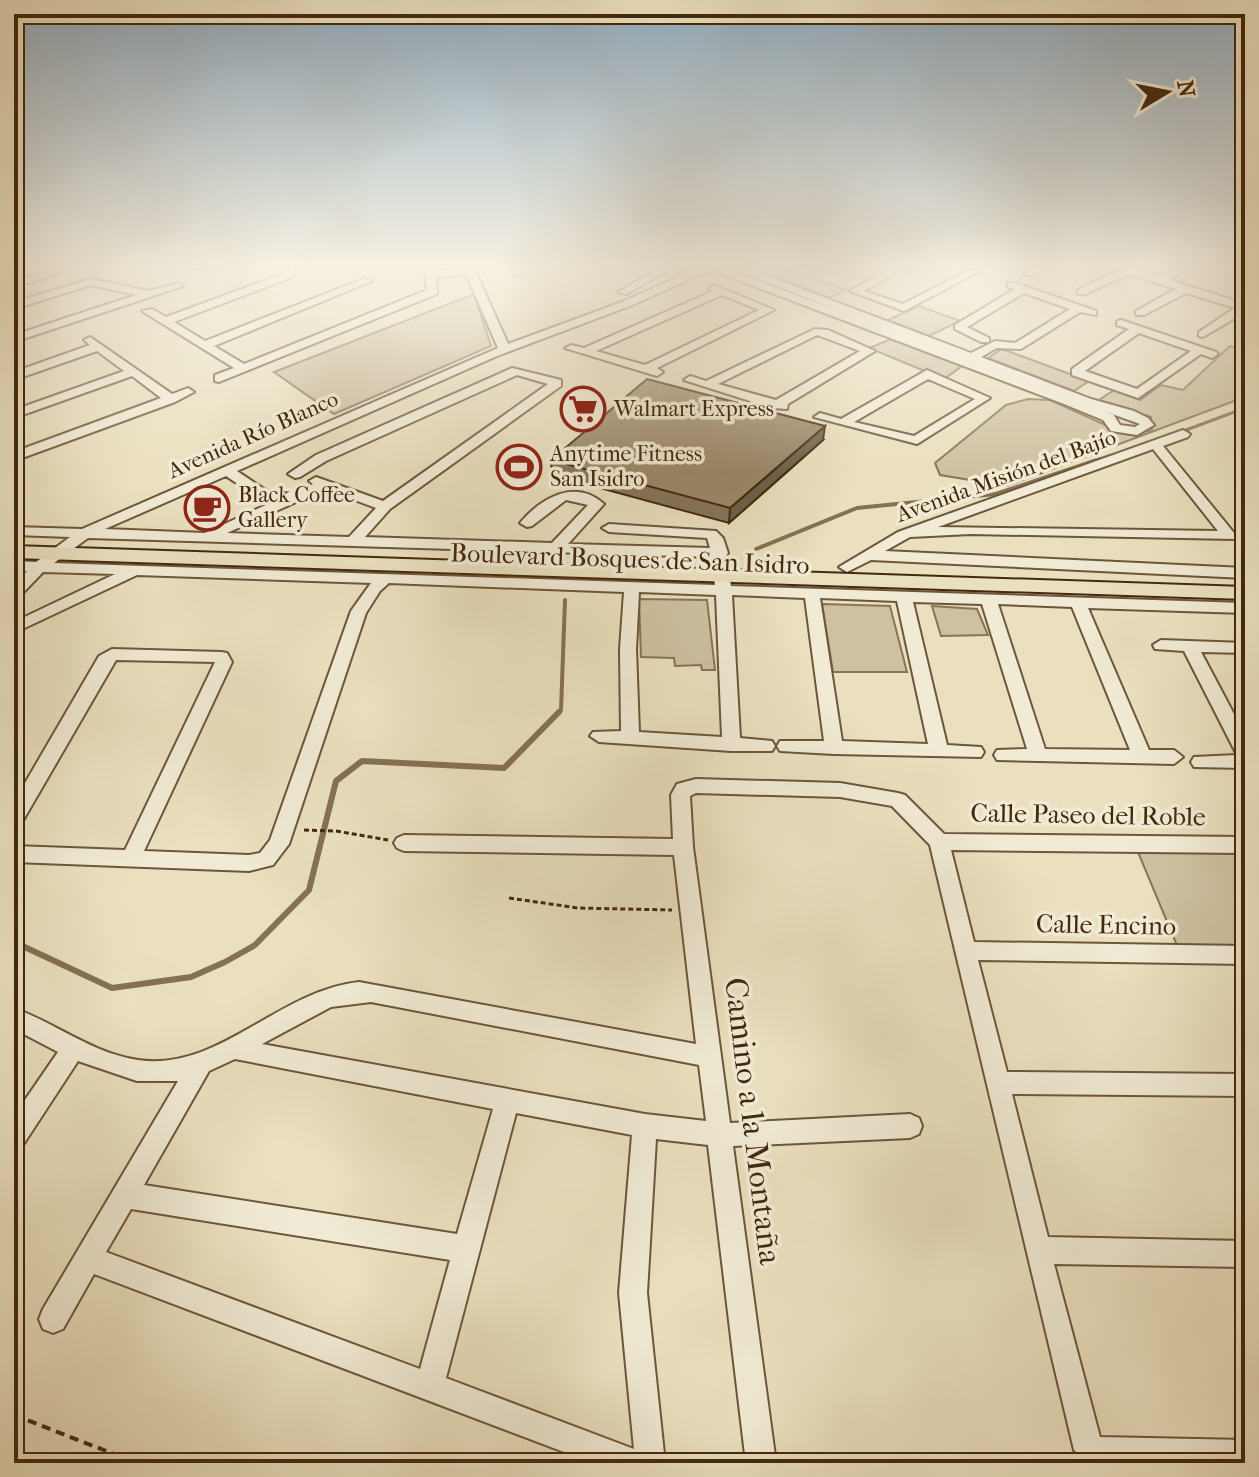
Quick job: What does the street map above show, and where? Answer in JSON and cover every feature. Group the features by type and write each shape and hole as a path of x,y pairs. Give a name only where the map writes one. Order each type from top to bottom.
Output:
{"main road":[{"name":"Boulevard Bosques de San Isidro","path":"14,540 580,566 1241,587"},
{"name":"Boulevard Bosques de San Isidro","path":"14,552 71,543"},
{"name":"Boulevard Bosques de San Isidro","path":"722,570 847,567 1241,587"}],"street":[{"path":"188,335 244,369"},
{"path":"205,345 230,335"},
{"path":"219,378 328,335"},
{"path":"493,335 499,351 500,377"},
{"name":"Avenida Río Blanco","path":"524,341 535,335"},
{"name":"Avenida Río Blanco","path":"14,593 39,567 71,543 165,498 540,335"},
{"path":"585,352 621,335"},
{"path":"571,348 652,371 722,335"},
{"path":"707,385 809,335"},
{"path":"690,380 780,406 868,353 866,349 826,335"},
{"path":"841,339 846,335"},
{"path":"906,335 1078,402 1105,384"},
{"path":"975,335 990,342 1017,347 1036,335"},
{"path":"1128,335 1077,370 1105,384 1142,393 1206,352 1158,335"},
{"path":"952,384 978,362 990,342"},
{"path":"14,376 93,343 171,399"},
{"path":"353,542 385,506 557,383 520,370 321,458 295,474 385,506"},
{"path":"14,414 132,372"},
{"path":"820,417 843,423 909,440 923,439 984,398 932,375 923,375 843,423"},
{"path":"14,457 188,392"},
{"name":"Avenida Misión del Bajío","path":"847,567 910,533 1183,434"},
{"path":"910,533 971,530 1229,536 1156,445"},
{"path":"261,456 321,458"},
{"path":"227,471 277,504"},
{"path":"208,537 325,484"},
{"path":"527,523 560,495 569,494 597,504 557,547"},
{"path":"165,498 156,512 154,524 174,536"},
{"path":"366,528 380,542"},
{"path":"609,528 711,534 716,538 722,570 731,745"},
{"name":"Boulevard Bosques de San Isidro","path":"14,531 71,543 174,536 557,547 580,566 632,587 722,570 812,594 1078,603 1241,587"},
{"path":"866,555 1241,587"},
{"name":"Boulevard Bosques de San Isidro","path":"14,566 386,579 580,566"},
{"path":"80,569 94,589"},
{"path":"14,628 120,577 144,571"},
{"path":"355,578 359,587 356,602 359,611"},
{"path":"14,854 249,863 266,859 279,844 359,611 368,602 374,586 386,579"},
{"path":"630,738 628,649 632,587"},
{"path":"812,594 834,748"},
{"path":"904,597 939,751"},
{"path":"989,600 1038,754"},
{"path":"1078,603 1142,756"},
{"path":"1161,645 1245,648"},
{"path":"1190,646 1245,752"},
{"path":"14,819 105,660 112,654 221,657 224,662 131,858"},
{"path":"599,736 766,746"},
{"path":"786,746 975,752"},
{"path":"1003,755 1174,757"},
{"path":"1200,762 1245,761"},
{"name":"Camino a la Montaña","path":"761,1463 722,1135 683,847 680,795 684,789 696,786 840,790 898,800 939,842"},
{"name":"Calle Paseo del Roble","path":"1245,845 939,842 1084,1440 1092,1450 1245,1455"},
{"path":"404,843 683,847"},
{"name":"Calle Encino","path":"965,951 1245,955"},
{"path":"14,1018 97,1059 140,1071 179,1070 201,1063 317,1002 351,991 371,992 711,1057"},
{"path":"14,1137 74,1047"},
{"path":"229,1048 645,1126 722,1135 910,1126"},
{"path":"53,1319 201,1063"},
{"path":"997,1083 1245,1085"},
{"path":"429,1387 507,1100"},
{"path":"645,1126 633,1293 650,1463"},
{"path":"125,1195 467,1249"},
{"path":"1037,1250 1245,1254"},
{"path":"88,1258 632,1463"}],"path":[{"path":"318,831 336,831 404,843"},
{"path":"509,898 578,908 692,910"},
{"path":"14,1415 137,1463"}],"shaded area":[{"path":"369,335 487,335 491,346 334,414 274,372"},
{"path":"891,339 962,366 944,379 869,348"},
{"path":"1230,346 1245,351 1245,397 1007,486 940,475 935,463 1006,405 1028,399 1050,400 1121,432 1152,431 1151,417 1099,400 1114,390 1140,400 1161,385 1183,390"},
{"path":"1002,349 1089,381 1074,391 988,358"},
{"path":"639,599 707,600 715,670 702,670 701,665 675,666 674,658 641,657"},
{"path":"822,604 890,606 907,672 833,672"},
{"path":"932,606 977,609 988,635 941,636"},
{"path":"1135,845 1245,847 1245,956 1181,955"}],"building":[{"path":"647,379 825,426 730,508 551,460"}],"waterway":[{"path":"1178,433 1245,408"},
{"path":"1100,459 1112,455"},
{"path":"756,549 857,508 996,494 1100,459"},
{"path":"1094,461 1100,459"},
{"path":"559,712 565,600"},
{"path":"14,942 112,988 191,977 255,945 309,890 336,781 362,761 504,768 559,712"}],"place":[{"name":"Walmart Express","path":"583,409"},
{"name":"Anytime Fitness San Isidro","path":"519,467"},
{"name":"Black Coffee Gallery","path":"207,508"}]}
